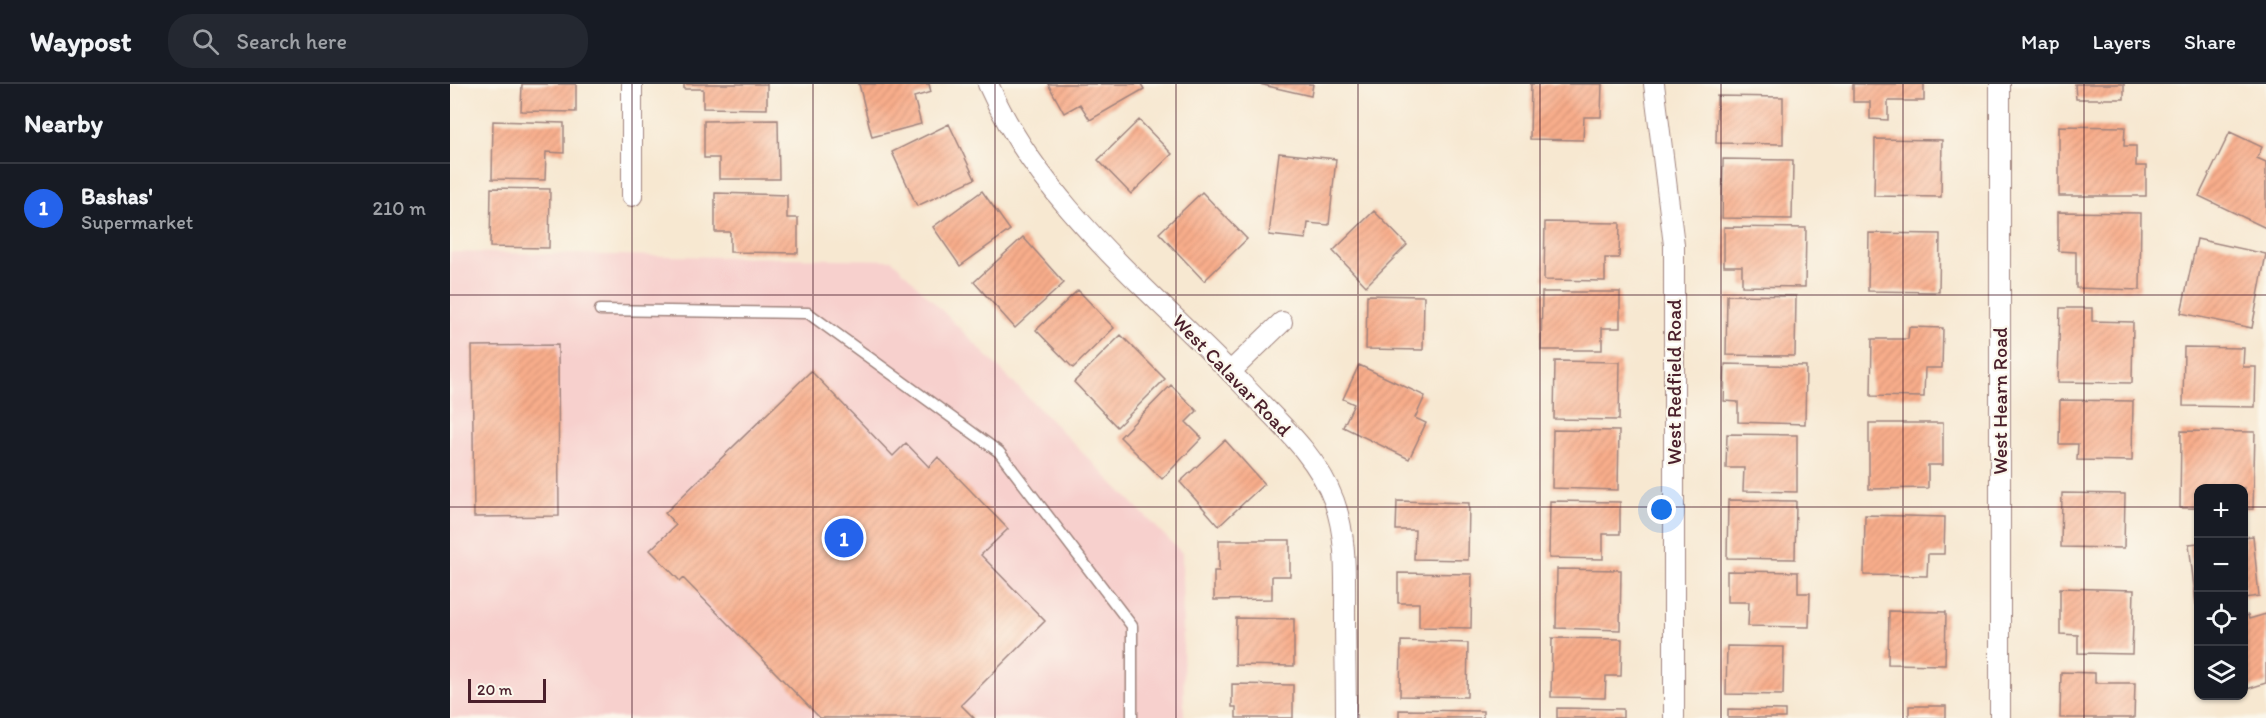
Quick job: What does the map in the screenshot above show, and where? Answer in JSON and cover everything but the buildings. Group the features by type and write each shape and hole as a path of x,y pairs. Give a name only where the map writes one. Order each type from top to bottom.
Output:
{"street":[{"path":"632,84 632,195"},
{"name":"West Calavar Road","path":"988,84 1016,137 1053,190 1094,236 1306,451 1322,475 1334,502 1344,542 1346,718"},
{"name":"West Redfield Road","path":"1654,84 1674,245 1674,718"},
{"name":"West Hearn Road","path":"2000,84 2000,718"},
{"path":"1230,372 1282,322"}],"lane":[{"path":"600,310 808,313 999,452 1132,626 1132,718"}],"shaded area":[{"path":"450,252 892,260 1182,553 1184,718 450,718"}],"place":[{"name":"Bashas'","path":"844,538"}]}
